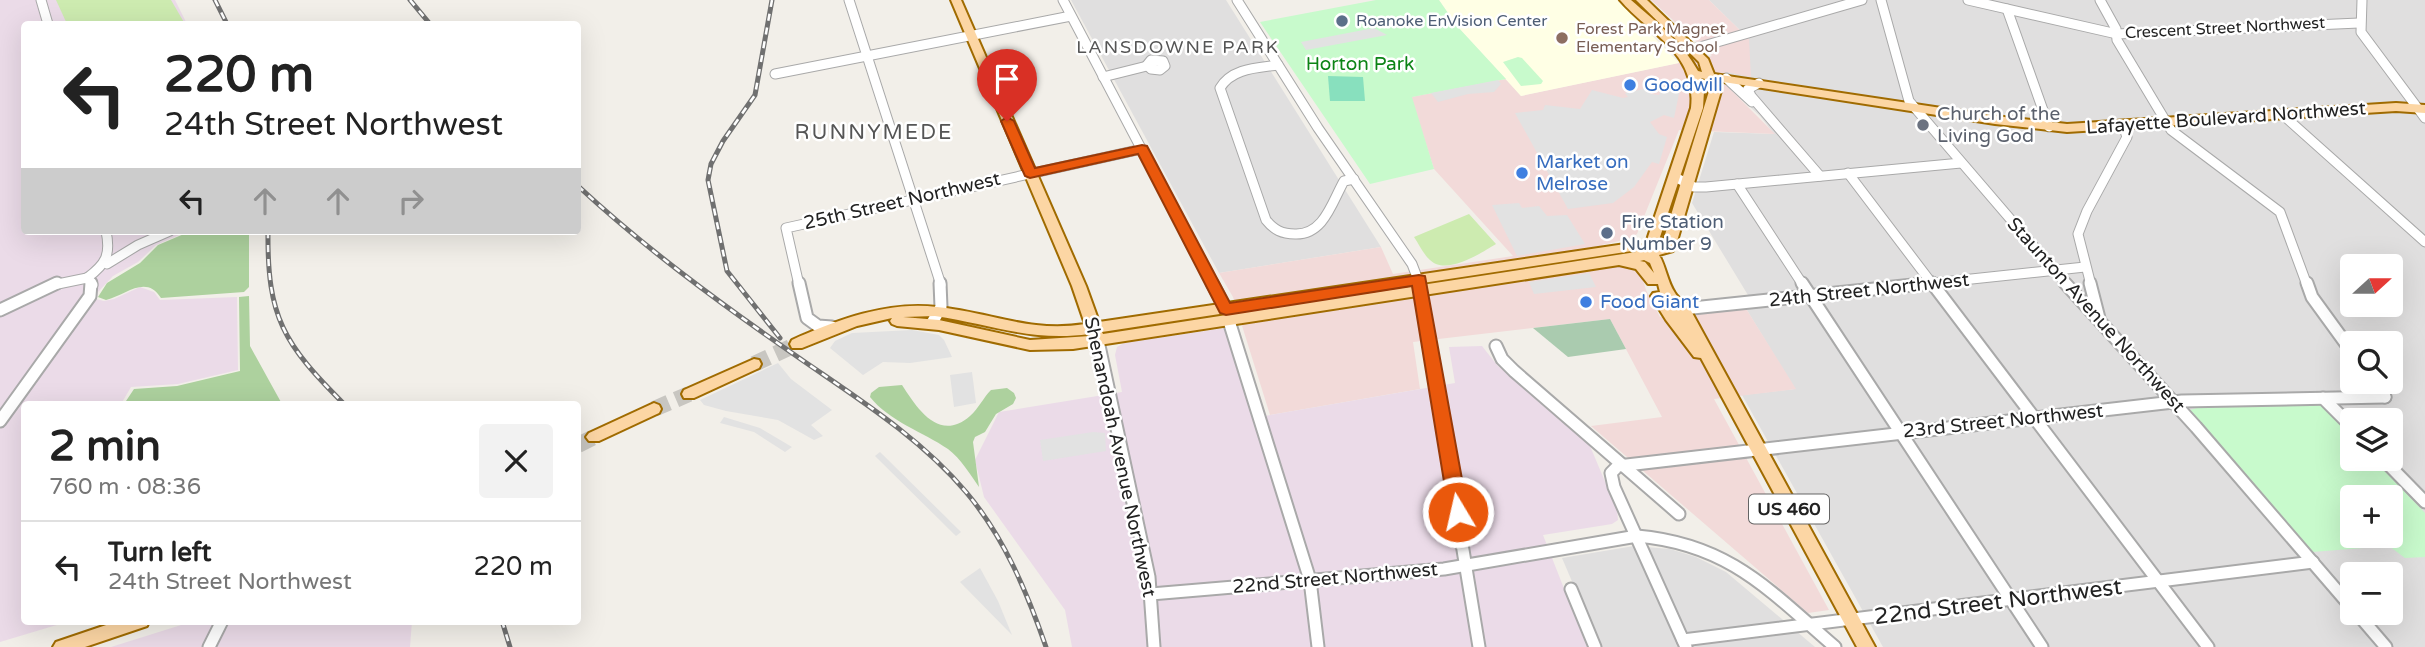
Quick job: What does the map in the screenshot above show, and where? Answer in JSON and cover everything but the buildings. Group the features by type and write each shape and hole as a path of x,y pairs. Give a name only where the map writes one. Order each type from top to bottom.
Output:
{"main road":[{"name":"Shenandoah Avenue Northwest","path":"956,0 1097,335"},
{"path":"1625,0 1681,54 1695,74"},
{"path":"1641,0 1705,62 1711,76"},
{"name":"Lafayette Boulevard Northwest","path":"1695,74 2049,127 2283,115 2422,112"},
{"name":"US 460","path":"1695,74 1700,98 1650,253 1653,281 1671,317 1714,370"},
{"name":"US 460","path":"1711,76 1715,91 1713,103 1666,253 1666,268 1674,294 1714,370 1866,647"},
{"path":"1614,255 1646,237 1660,198 1669,192"},
{"path":"935,318 867,324 797,344 832,327 878,316 935,318 1030,345 1614,255 1650,253 1664,247 1671,239"},
{"path":"1650,253 1659,264 1669,298 1683,309"},
{"path":"1614,255 1635,263 1646,271 1653,281"},
{"path":"689,394 754,364"},
{"path":"594,437 654,409"},
{"path":"62,647 129,625"}],"street":[{"path":"41,0 47,21"},
{"path":"849,0 941,286 943,300 935,318"},
{"path":"1075,0 1063,1 1228,315 1310,580 1318,647"},
{"path":"1237,0 1412,264 1421,286 1479,647"},
{"path":"1693,49 1862,0"},
{"name":"Staunton Avenue Northwest","path":"1881,0 1906,90 1915,107 2056,272 2174,402 2340,594"},
{"name":"Crescent Street Northwest","path":"1968,0 2117,34 2360,23"},
{"path":"2100,0 2117,34 2117,40 2174,133 2280,212 2312,297 2340,336"},
{"path":"2362,0 2361,32 2422,112"},
{"path":"2007,9 2049,127"},
{"path":"775,74 1071,16"},
{"path":"1278,65 1230,75 1220,88 1266,220 1280,232 1297,235 1310,233 1321,225 1344,181 1354,179"},
{"path":"1103,77 1147,66"},
{"path":"1726,79 1760,108 1820,176"},
{"path":"1759,83 1748,89 1760,108"},
{"path":"2283,115 2425,242"},
{"path":"2100,320 2079,242 2081,225 2127,137 2123,125"},
{"name":"25th Street Northwest","path":"832,327 818,326 807,318 786,228 1142,149"},
{"path":"1675,177 1698,187 1961,163"},
{"path":"1848,173 2208,647"},
{"path":"1737,184 2042,647"},
{"path":"107,235 110,255 107,264"},
{"path":"0,310 59,282 87,278 138,245 161,235"},
{"name":"24th Street Northwest","path":"1683,309 2085,267"},
{"path":"0,421 90,296 93,285 87,278"},
{"name":"Shenandoah Avenue Northwest","path":"1097,335 1151,594 1154,647"},
{"path":"1496,346 1502,359 1514,371 1679,514"},
{"name":"23rd Street Northwest","path":"1622,464 2174,402 2385,397 2383,394"},
{"path":"2323,398 2340,415"},
{"path":"1622,464 1613,468 1611,478 1685,644"},
{"path":"2395,471 2425,502"},
{"name":"22nd Street Northwest","path":"1151,594 1467,565 1637,536 1675,538 1722,556 1756,580 1835,647"},
{"name":"22nd Street Northwest","path":"1685,644 1807,623 1850,620 2313,562"},
{"path":"1571,589 1595,647"},
{"path":"209,647 220,625"},
{"path":"2367,625 2386,647"}],"shaded area":[{"path":"0,0 175,0 186,21 21,21 21,235 179,235 156,245 138,262 113,276 98,292 96,299 114,299 140,287 154,292 160,300 237,297 238,370 178,384 131,387 123,401 21,401 21,625 57,625 0,642"},
{"path":"1071,0 1226,0 1381,247 1219,273"},
{"name":"Forest Park Magnet Elementary School","path":"1439,0 1617,0 1679,63 1521,96 1457,26"},
{"path":"1651,0 1709,0 1749,39 1751,77 1726,72 1724,83 1775,134 1679,130 1637,234 1602,245 1615,266 1625,265 1641,273 1646,290 1660,317 1745,307 1796,389 1714,399 1829,610 1808,613 1591,426 1662,417 1610,319 1413,342 1420,389 1270,415 1233,297 1219,273 1381,247 1393,274 1513,256 1434,169 1411,97 1506,79 1521,96 1712,56"},
{"path":"1709,0 2425,0 2425,647 1883,647 1742,395 1795,389 1745,307 1754,305 1692,203 1714,132 1774,134 1760,116 1724,83 1726,72 1749,39"},
{"path":"1374,28 1387,35 1306,50 1301,42"},
{"path":"1498,80 1501,84 1494,92 1468,94 1438,102 1431,93"},
{"path":"1662,87 1680,89 1674,118 1664,115 1650,122 1659,134 1667,137 1659,164 1652,162 1634,187 1613,203 1568,209 1515,113 1543,110 1545,105 1580,109 1592,90 1623,98 1628,97 1625,93 1644,89 1659,95"},
{"path":"1519,203 1522,208 1539,206 1547,216 1567,215 1585,244 1517,256 1492,205"},
{"path":"1589,273 1596,287 1534,294 1529,282"},
{"path":"1610,319 1626,349 1568,357 1533,328"},
{"path":"1225,328 1253,418 1455,383 1449,347 1482,346 1497,365 1590,446 1617,510 1618,520 1612,524 1543,535 1587,647 1072,647 1065,610 984,497 975,460 999,412 1122,392 1115,355 1117,347 1124,343"},
{"path":"912,330 939,335 952,357 910,363 883,362 863,375 830,348 835,341 852,333"},
{"path":"778,363 791,379 832,410 811,425 823,436 814,440 778,420 726,411 704,405 700,400"},
{"path":"972,372 976,403 954,407 950,375"},
{"path":"724,417 760,428 792,447 785,452 754,432 720,423"},
{"path":"1093,432 1105,433 1106,451 1043,461 1040,440"},
{"path":"880,452 961,532 956,536 875,456"},
{"path":"1634,546 1670,549 1696,557 1726,572 1815,647 1600,647 1562,558"},
{"path":"980,568 998,601 1012,635 960,582"},
{"path":"181,625 412,625 410,647 111,647"}],"green space":[{"path":"56,0 171,0 183,21 66,21"},
{"name":"Horton Park","path":"1376,0 1439,0 1457,26 1506,79 1412,97 1434,169 1370,184 1260,22"},
{"path":"1518,57 1543,81 1541,84 1521,86 1503,62"},
{"path":"1328,76 1363,77 1365,101 1330,101"},
{"path":"1469,214 1496,244 1454,264 1445,266 1430,260 1414,237"},
{"path":"182,235 249,235 249,287 244,292 161,298 149,287 142,287 106,300 98,297 107,283 140,263 158,245"},
{"path":"249,296 250,346 280,401 126,401 134,389 177,386 240,371 239,297"},
{"path":"902,385 922,412 939,424 948,426 970,416 991,390 1007,388 1014,393 1016,398 1013,404 996,414 985,432 975,437 973,442 979,487 948,449 896,420 870,397 879,387"},
{"path":"2311,402 2322,405 2340,424 2340,471 2385,471 2398,485 2340,485 2340,548 2363,548 2312,552 2190,410 2200,407"},
{"path":"2403,490 2425,513 2425,557 2405,558 2392,548 2403,548"}],"tunnel":[{"path":"754,364 797,344"},
{"path":"654,409 689,394"},
{"path":"581,444 594,437"}],"railway":[{"path":"215,0 226,21"},
{"path":"410,0 428,21"},
{"path":"772,0 755,95 723,141 711,164 708,180 727,271 780,338"},
{"path":"581,189 682,273 884,417 947,471 980,509 1003,546 1031,606 1046,647"},
{"path":"268,235 271,286 283,328 307,364 341,401"},
{"path":"503,625 510,647"}],"place":[{"name":"Roanoke EnVision Center","path":"1342,21"},
{"name":"Forest Park Magnet Elementary School","path":"1562,38"},
{"name":"Goodwill","path":"1630,85"},
{"name":"Church of the Living God","path":"1923,125"},
{"name":"Market on Melrose","path":"1522,173"},
{"name":"Fire Station Number 9","path":"1607,233"},
{"name":"Food Giant","path":"1586,302"}],"district":[{"name":"LANSDOWNE PARK","path":"1178,47"},
{"name":"RUNNYMEDE","path":"874,132"}],"route":[{"path":"1007,121 1030,173 1142,149 1226,309 1419,280 1458,512"}]}
